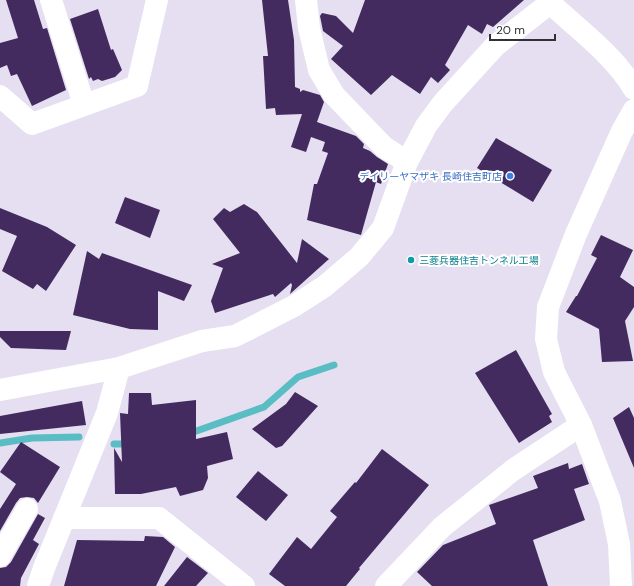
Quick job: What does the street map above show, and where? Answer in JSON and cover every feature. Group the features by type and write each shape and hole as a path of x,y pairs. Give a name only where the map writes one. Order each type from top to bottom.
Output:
{"street":[{"path":"51,0 84,105"},
{"path":"0,96 32,124 137,86 157,0"},
{"path":"306,0 309,28 319,70 334,95 384,146 407,162"},
{"path":"0,390 119,368 202,341 235,336 294,306 325,286 359,257 382,228 407,162 426,126 443,102 496,46 551,1 606,54 628,78 634,89"},
{"path":"621,586 619,544 610,501 581,424 554,372 546,339 548,307 576,234 622,132 634,110"},
{"path":"38,586 107,413 119,368"},
{"path":"386,586 442,527 512,470 581,424"},
{"path":"0,556 28,509"},
{"path":"64,518 159,518 244,586"}],"building":[{"path":"6,0 34,0 43,29 47,28 66,90 32,106 17,74 11,76 7,65 0,68 0,43 18,38"},
{"path":"262,0 288,0 294,40 295,87 300,89 300,92 303,90 320,95 324,102 317,122 356,136 364,144 363,148 370,151 388,164 381,184 376,182 361,235 307,220 314,184 317,184 328,153 322,151 325,142 311,137 306,152 291,147 302,114 276,115 275,108 266,109 263,56 268,56"},
{"path":"365,0 524,0 493,27 487,24 482,34 468,25 445,65 450,70 438,83 431,77 420,94 392,75 371,95 331,59 343,46 323,31 320,16 322,13 336,16 353,33"},
{"path":"98,9 111,50 113,49 122,70 115,77 102,81 98,79 93,81 91,77 89,79 70,19"},
{"path":"496,138 552,170 533,202 477,168"},
{"path":"125,197 160,210 150,238 115,223"},
{"path":"244,204 257,212 297,263 302,239 329,259 290,294 291,283 275,297 273,294 215,313 211,301 223,268 212,264 240,253 213,219 224,208 230,212"},
{"path":"0,208 47,227 76,245 46,291 37,284 33,289 2,271 17,236 0,229"},
{"path":"601,235 633,250 620,277 634,287 634,307 625,321 633,361 602,362 599,329 566,312 577,296 597,258 591,255"},
{"path":"87,251 99,259 102,253 192,285 184,301 158,291 158,330 130,329 73,315"},
{"path":"0,331 71,331 66,350 11,348 0,337"},
{"path":"516,350 552,414 549,416 552,422 519,443 475,373"},
{"path":"295,392 318,406 282,446 276,448 252,429 286,404"},
{"path":"129,393 151,393 152,405 196,400 196,439 227,432 233,459 207,466 208,478 203,490 180,496 176,487 141,494 115,494 114,448 122,462 120,413 128,414"},
{"path":"82,401 86,425 0,434 0,416"},
{"path":"629,407 634,418 634,468 613,418"},
{"path":"21,442 60,467 38,503 34,498 20,498 0,531 0,509 16,484 0,472"},
{"path":"382,449 429,485 359,568 360,569 346,586 285,586 269,574 297,537 311,549 337,517 330,511 355,482 356,483"},
{"path":"568,463 569,469 582,464 589,484 574,489 585,520 533,540 548,586 432,586 417,572 443,545 496,524 489,505 538,488 533,476"},
{"path":"258,471 288,495 266,521 236,497"},
{"path":"38,514 45,518 33,540 39,544 21,578 20,586 0,586 0,568 6,567 11,562"},
{"path":"145,536 163,537 175,547 156,586 64,586 77,540 144,541"},
{"path":"187,557 208,573 196,586 164,586"}],"waterway":[{"path":"188,434 264,407 298,377 334,365"},
{"path":"0,443 32,438 79,437"},
{"path":"114,444 129,444"}],"place":[{"name":"デイリーヤマザキ 長崎住吉町店","path":"510,176"},
{"name":"三菱兵器住吉トンネル工場","path":"411,260"}]}
